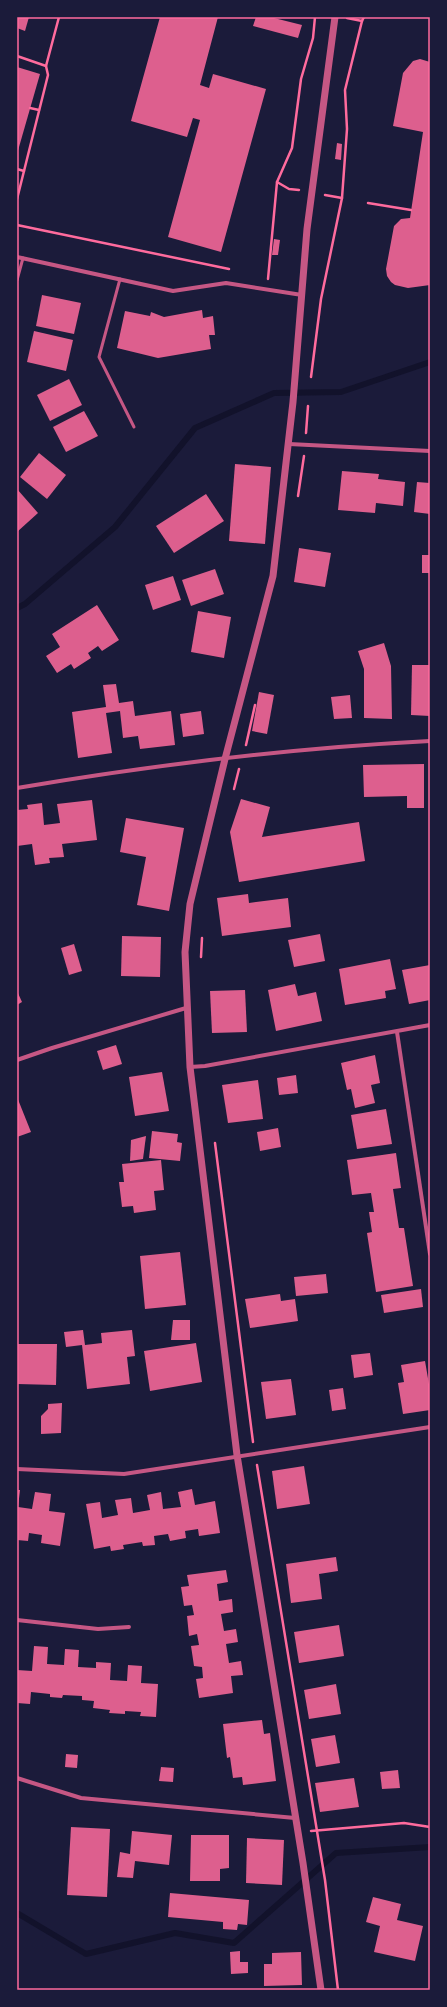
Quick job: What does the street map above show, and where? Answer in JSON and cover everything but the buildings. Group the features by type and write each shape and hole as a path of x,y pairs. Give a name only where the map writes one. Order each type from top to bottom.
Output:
{"street":[{"path":"321,1990 303,1863 294,1818 237,1455 190,1067 186,1008 185,952 190,904 225,758 273,576 294,402 302,295 316,154 335,17"},
{"path":"17,257 173,291 226,284 302,295"},
{"path":"289,444 430,451"},
{"path":"17,788 225,758 365,744 430,741"},
{"path":"17,1060 186,1008"},
{"path":"190,1067 205,1066 430,1025"},
{"path":"397,1032 430,1254"},
{"path":"17,1469 124,1474 237,1455 255,1454 430,1427"},
{"path":"17,1620 98,1629 129,1627"},
{"path":"17,1778 81,1798 294,1818"}],"lane":[{"path":"17,280 23,258"},
{"path":"120,279 99,357 134,427"}],"path":[{"path":"17,199 48,75 46,66 60,17"},
{"path":"267,290 277,182 292,148 301,79 313,38 315,17"},
{"path":"345,17 362,21"},
{"path":"310,382 321,299 342,198 347,129 344,90 364,17"},
{"path":"17,56 46,66"},
{"path":"30,108 39,110"},
{"path":"17,169 24,171"},
{"path":"368,202 412,210"},
{"path":"17,225 230,270"},
{"path":"261,276 268,278"},
{"path":"298,497 305,444 308,405"},
{"path":"233,794 256,703"},
{"path":"200,961 202,938"},
{"path":"214,1139 255,1454 325,1880 338,1990"},
{"path":"297,1834 317,1830 404,1823 430,1827"}],"waterway":[{"path":"17,608 25,604 115,527 195,428 274,393 341,392 430,362"},
{"path":"17,1913 86,1954 175,1933 234,1943 336,1853 430,1847"}]}
